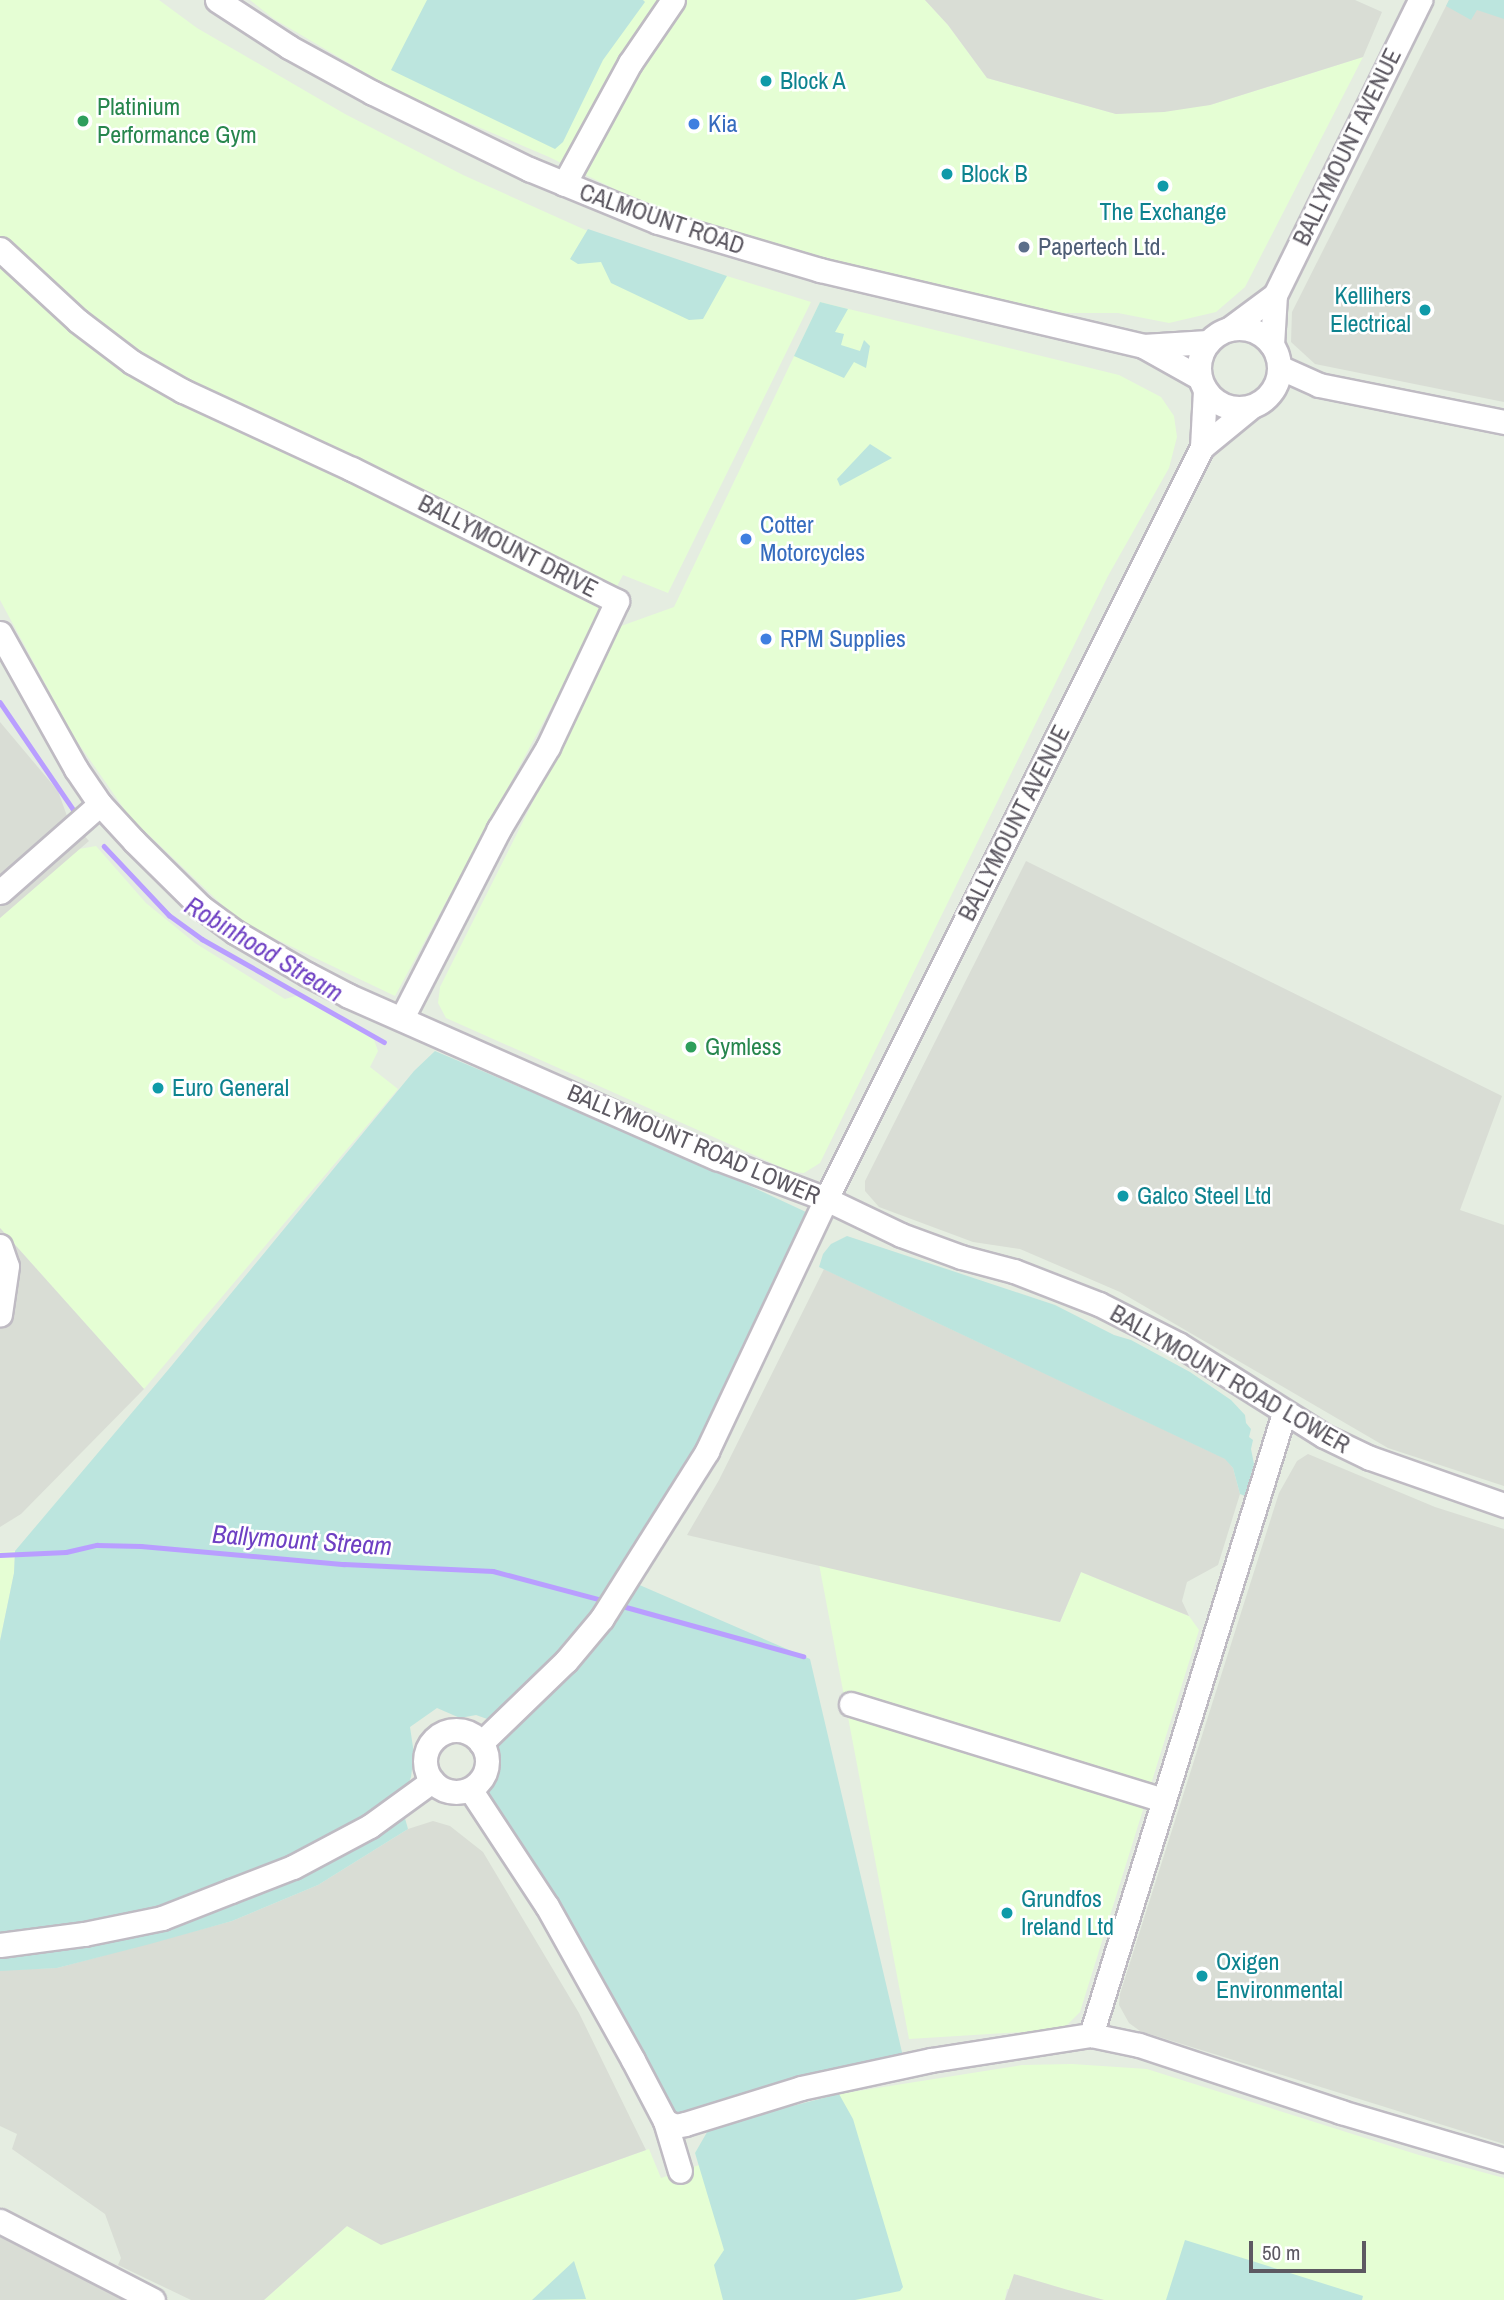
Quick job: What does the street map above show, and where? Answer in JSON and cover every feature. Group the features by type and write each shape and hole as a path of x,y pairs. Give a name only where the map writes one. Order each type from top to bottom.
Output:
{"street":[{"name":"CALMOUNT ROAD","path":"217,0 289,47 373,93 564,184 658,222 820,270 1143,346 1208,342"},
{"path":"564,184 630,62 673,0"},
{"name":"BALLYMOUNT AVENUE","path":"1276,356 1275,295 1420,0"},
{"name":"BALLYMOUNT DRIVE","path":"0,249 78,321 132,362 183,391 352,469 617,601 548,747 499,829 402,1018"},
{"name":"BALLYMOUNT AVENUE","path":"1229,329 1275,295"},
{"path":"1319,385 1276,356 1253,331 1229,329 1208,342 1201,353 1202,384 1225,407 1251,407 1272,391 1319,385 1504,422"},
{"name":"CALMOUNT ROAD","path":"1143,346 1202,384"},
{"path":"1272,391 1276,356"},
{"name":"BALLYMOUNT AVENUE","path":"1202,384 1202,447"},
{"name":"BALLYMOUNT AVENUE","path":"481,1743 566,1661 602,1618 644,1556 707,1451 826,1199 1202,447 1251,407"},
{"name":"BALLYMOUNT ROAD LOWER","path":"0,633 76,769 100,804 170,880 235,932 349,996 717,1158 826,1199 901,1235 961,1257 1014,1271 1099,1304 1178,1344 1284,1413 1370,1458 1504,1505"},
{"path":"0,892 100,804"},
{"path":"0,1246 6,1266 0,1314"},
{"path":"1091,2035 1284,1413"},
{"path":"851,1704 1164,1800"},
{"path":"461,1730 481,1743 487,1764 478,1782 470,1788 449,1791 432,1781 427,1772 425,1754 439,1735 461,1730"},
{"path":"0,1945 83,1934 162,1917 232,1891 293,1867 370,1826 432,1781"},
{"path":"470,1788 547,1906 665,2121 680,2171"},
{"path":"665,2121 675,2126 685,2124 801,2088 931,2060 1091,2035 1139,2045 1340,2112 1504,2160"},
{"path":"0,2221 153,2300"}],"shaded area":[{"path":"0,0 159,0 197,28 345,114 463,175 601,237 811,302 668,593 623,575 395,996 240,922 129,816 74,737 0,600"},
{"path":"250,0 925,0 948,25 987,78 1116,114 1210,105 1363,57 1245,287 1216,312 1169,323 1118,313 1063,313 800,255 635,199 549,157 403,95 274,19"},
{"path":"427,0 645,2 603,60 563,142 555,149 391,70"},
{"path":"925,0 1355,0 1382,12 1363,57 1210,105 1164,112 1116,114 987,78 948,25"},
{"path":"1449,0 1504,0 1504,402 1315,364 1291,342 1292,312"},
{"path":"1449,0 1504,0 1504,19 1477,10 1471,20 1446,6"},
{"path":"588,229 727,276 703,319 689,320 611,283 601,262 578,264 570,259"},
{"path":"820,302 1119,375 1161,397 1174,416 1177,437 1169,468 1108,576 820,1163 804,1173 792,1172 446,1018 438,1003 440,987 621,626 674,607"},
{"path":"820,302 848,309 835,332 844,334 841,345 860,351 864,340 870,346 866,368 854,362 844,378 794,356"},
{"path":"870,444 892,458 840,486 837,479"},
{"path":"0,722 58,791 67,816 89,841 0,918"},
{"path":"96,846 146,903 195,943 285,999 299,995 373,1037 378,1051 370,1067 398,1089 144,1389 0,1228 0,918 79,849"},
{"path":"1026,861 1502,1096 1460,1210 1504,1225 1504,1486 1388,1448 1120,1292 1020,1249 973,1242 879,1207 865,1191 865,1181"},
{"path":"435,1051 720,1172 806,1212 704,1441 628,1580 810,1659 905,2065 675,2126 478,1782 487,1764 484,1749 490,1720 476,1715 460,1718 437,1708 410,1727 414,1754 411,1777 401,1804 408,1829 318,1885 232,1921 150,1944 57,1968 0,1971 0,1641 14,1573 15,1551 414,1071"},
{"path":"0,1228 144,1389 21,1514 0,1527"},
{"path":"847,1236 1055,1305 1114,1335 1131,1340 1190,1372 1231,1400 1245,1415 1246,1423 1251,1429 1249,1437 1253,1440 1251,1449 1254,1464 1245,1496 1240,1494 1233,1468 1225,1459 819,1267 823,1254 831,1244"},
{"path":"824,1269 1226,1459 1233,1468 1240,1494 1218,1565 1187,1582 1182,1601 1189,1616 1081,1572 1060,1622 687,1535 719,1480"},
{"path":"1308,1454 1435,1507 1504,1529 1504,2144 1140,2031 1129,2023 1119,2005 1120,1994 1279,1493 1297,1461"},
{"path":"15,1551 14,1573 0,1641 0,1552"},
{"path":"819,1564 1060,1622 1081,1572 1189,1616 1199,1630 1080,2012 1065,2027 1055,2030 909,2039"},
{"path":"433,1821 450,1826 483,1852 579,2013 646,2150 381,2245 347,2226 264,2300 191,2300 118,2265 121,2258 105,2214 12,2149 17,2134 0,2126 0,1970 57,1968 232,1921 318,1885 408,1829"},
{"path":"1072,2064 1147,2069 1419,2155 1504,2178 1504,2300 1104,2300 1068,2290 1007,2289 1005,2300 264,2300 347,2226 381,2244 649,2149 661,2178 699,2165 695,2153 711,2129 839,2094 1022,2065"},
{"path":"839,2094 853,2119 903,2287 900,2291 855,2300 723,2300 714,2265 724,2250 695,2153 710,2127"},
{"path":"0,2233 128,2300 0,2300"},
{"path":"1185,2240 1363,2296 1362,2300 1166,2300"},
{"path":"574,2261 586,2299 532,2300"},
{"path":"1014,2274 1068,2290 1104,2300 1005,2300"}],"waterway":[{"name":"Robinhood Stream","path":"0,702 73,809"},
{"name":"Robinhood Stream","path":"104,846 169,915 202,939 384,1042"},
{"name":"Ballymount Stream","path":"0,1555 66,1552 97,1545 141,1546 344,1564 493,1571 598,1599"},
{"name":"Ballymount Stream","path":"626,1607 803,1656"}],"place":[{"name":"Block A","path":"766,81"},
{"name":"Platinium Performance Gym","path":"83,121"},
{"name":"Kia","path":"694,124"},
{"name":"Block B","path":"947,174"},
{"name":"The Exchange","path":"1163,186"},
{"name":"Papertech Ltd.","path":"1024,247"},
{"name":"Kellihers Electrical","path":"1425,310"},
{"name":"Cotter Motorcycles","path":"746,539"},
{"name":"RPM Supplies","path":"766,639"},
{"name":"Gymless","path":"691,1047"},
{"name":"Euro General","path":"158,1088"},
{"name":"Galco Steel Ltd","path":"1123,1196"},
{"name":"Grundfos Ireland Ltd","path":"1007,1913"},
{"name":"Oxigen Environmental","path":"1202,1976"}]}
